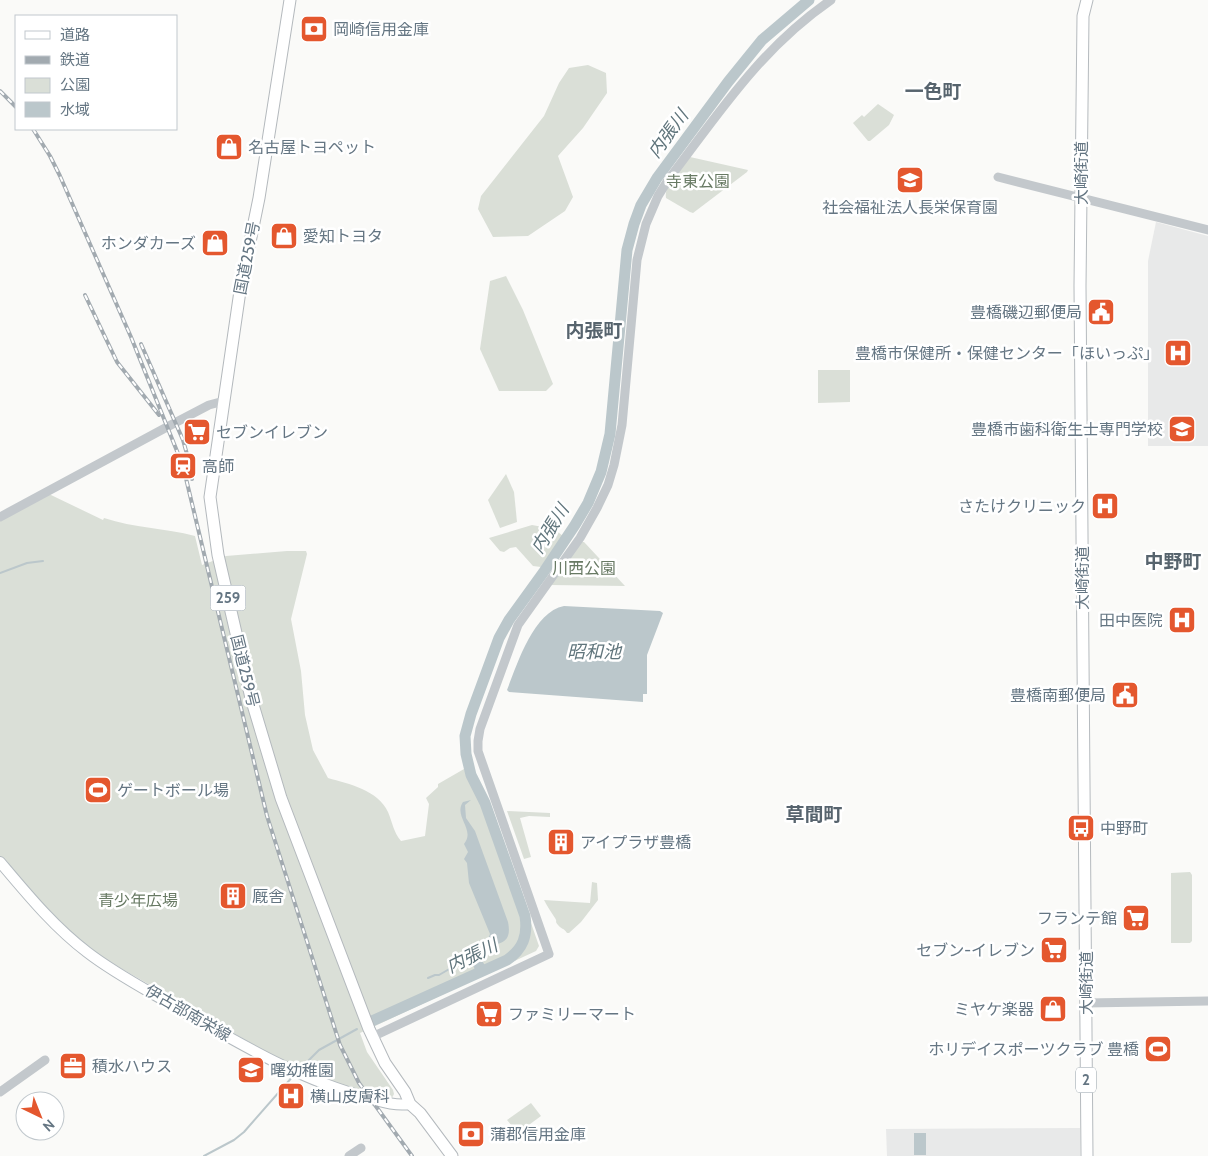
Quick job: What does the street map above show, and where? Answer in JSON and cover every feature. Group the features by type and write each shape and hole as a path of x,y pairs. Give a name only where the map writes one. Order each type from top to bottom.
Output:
{"main road":[{"name":"国道259号","path":"290,0 259,198 240,291 210,497 218,555 248,689 281,798 372,1037 385,1064 405,1092 410,1104 420,1113 452,1156"},
{"name":"大崎街道","path":"1086,0 1084,16 1080,198 1086,1156"},
{"name":"伊古部南栄線","path":"0,862 56,925 106,966 264,1057 297,1072 356,1095 398,1106 410,1104"}],"street":[{"path":"372,1037 549,954 478,751 480,729 518,625 580,538 597,508 611,475 622,425 637,260 646,224 658,196 668,180 757,65 791,30 830,0"},
{"path":"998,177 1208,230"},
{"path":"0,517 209,405 224,401"},
{"path":"1086,1004 1208,1001"},
{"path":"0,1092 45,1060"},
{"path":"349,1156 361,1148"}],"shaded area":[{"name":"豊橋市保健所・保健センター「ほいっぷ」","path":"1156,222 1208,236 1208,446 1148,446 1148,261"},
{"path":"1080,1128 1080,1156 887,1156 886,1129"}],"green space":[{"path":"588,65 606,73 607,93 583,128 558,156 573,197 565,211 528,236 493,237 478,209 481,196 544,116 559,83 569,68"},
{"path":"878,104 894,115 889,125 868,141 853,123 862,115 864,117"},
{"name":"寺東公園","path":"690,157 748,170 693,213 666,198 666,192 671,181"},
{"path":"506,276 523,310 553,384 546,391 499,391 480,349 490,281"},
{"path":"818,370 850,370 850,402 818,403"},
{"path":"506,474 514,492 517,522 500,528 488,500"},
{"name":"青少年広場","path":"48,495 103,520 104,518 195,536 202,565 226,556 306,551 307,554 291,619 301,671 305,715 313,750 328,778 362,789 377,798 388,812 401,841 425,836 429,804 426,798 438,787 438,784 464,769 483,807 490,805 539,946 536,951 360,1033 367,1052 393,1090 392,1098 389,1099 365,1093 323,1078 270,1054 103,958 67,930 0,857 0,521"},
{"path":"532,525 554,529 563,536 541,567 533,566 516,547 504,552 500,551 489,538"},
{"name":"川西公園","path":"581,542 584,542 625,586 550,585"},
{"path":"507,811 550,813 550,817 529,816 520,818 531,857 524,859"},
{"path":"1190,872 1192,875 1192,941 1190,943 1171,943 1171,873"},
{"path":"592,882 597,883 598,900 581,922 567,933 559,926 544,900 590,903"},
{"path":"531,1103 541,1116 518,1133 507,1120"}],"water":[{"name":"昭和池","path":"564,606 660,611 663,613 647,655 647,694 643,694 643,702 509,692 507,690 521,654 535,629 543,618 553,610"},
{"path":"471,800 465,805 466,818 475,831 508,922 509,930 506,939 479,954 485,966 475,970 470,957 471,954 486,944 490,934 469,883 467,863 464,859 468,852 464,844 468,834 462,818 461,807 463,802"},
{"path":"914,1133 926,1133 926,1155 914,1155"}],"waterway":[{"name":"内張川","path":"372,1021 507,960 521,947 526,930 525,916 485,803 471,775 466,754 465,736 471,714 499,638 509,620 575,525 588,503 601,472 610,434 627,250 641,205 657,178 728,82 762,40 809,0"},
{"path":"0,573 27,563 43,561"},
{"path":"428,978 439,975 470,957"},
{"name":"内張川","path":"299,1070 319,1050 357,1029"},
{"name":"内張川","path":"204,1156 234,1140 244,1132 294,1075"}],"railway":[{"path":"0,91 15,106"},
{"path":"34,130 60,176 131,337 183,466 267,816 340,1045 359,1083 412,1156"},
{"path":"85,295 117,362 159,415"},
{"path":"141,344 183,440 192,472 192,479"}],"place":[{"name":"岡崎信用金庫","path":"314,29"},
{"name":"名古屋トヨペット","path":"229,147"},
{"name":"社会福祉法人長栄保育園","path":"910,180"},
{"name":"愛知トヨタ","path":"284,236"},
{"name":"ホンダカーズ","path":"215,243"},
{"name":"豊橋磯辺郵便局","path":"1101,312"},
{"name":"豊橋市保健所・保健センター「ほいっぷ」","path":"1178,353"},
{"name":"豊橋市歯科衛生士専門学校","path":"1182,429"},
{"name":"セブンイレブン","path":"197,432"},
{"name":"高師","path":"183,466"},
{"name":"さたけクリニック","path":"1105,506"},
{"name":"田中医院","path":"1182,620"},
{"name":"豊橋南郵便局","path":"1125,695"},
{"name":"ゲートボール場","path":"98,790"},
{"name":"中野町","path":"1081,828"},
{"name":"アイプラザ豊橋","path":"561,842"},
{"name":"厩舎","path":"233,896"},
{"name":"フランテ館","path":"1136,918"},
{"name":"セブン-イレブン","path":"1054,950"},
{"name":"ミヤケ楽器","path":"1053,1009"},
{"name":"ファミリーマート","path":"489,1014"},
{"name":"ホリデイスポーツクラブ 豊橋","path":"1158,1049"},
{"name":"積水ハウス","path":"73,1066"},
{"name":"曙幼稚園","path":"251,1070"},
{"name":"横山皮膚科","path":"291,1096"},
{"name":"蒲郡信用金庫","path":"471,1134"}],"district":[{"name":"一色町","path":"933,91"},
{"name":"内張町","path":"594,330"},
{"name":"中野町","path":"1173,561"},
{"name":"草間町","path":"814,814"}]}
